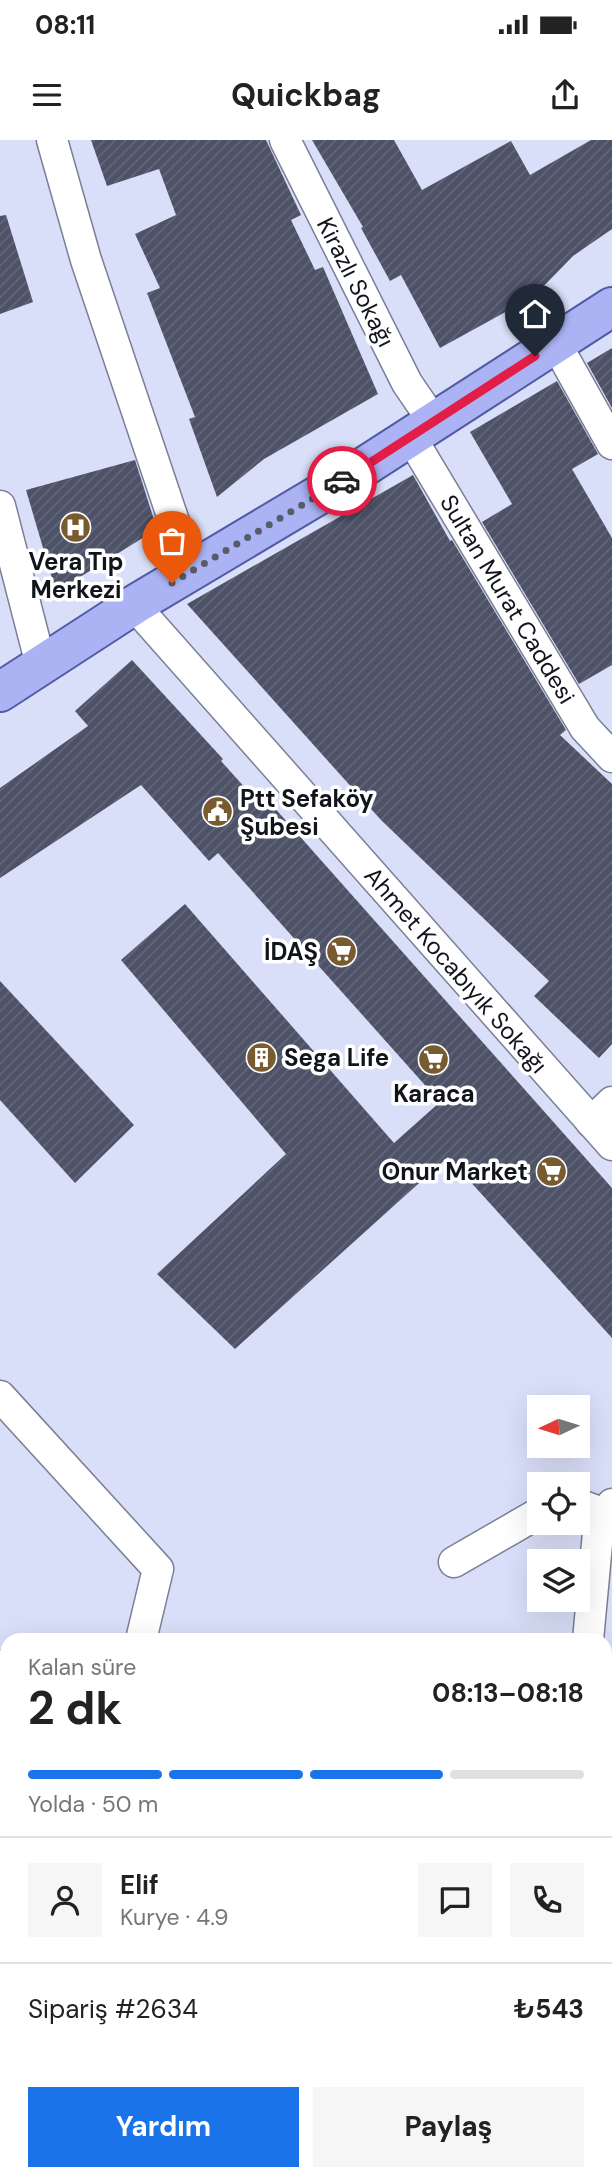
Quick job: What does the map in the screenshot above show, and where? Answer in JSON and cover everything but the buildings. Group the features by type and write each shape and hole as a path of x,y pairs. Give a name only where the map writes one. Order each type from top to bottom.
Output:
{"main road":[{"path":"0,692 134,605 342,481 612,307"}],"street":[{"path":"52,140 86,260 191,572"},
{"name":"Kirazlı Sokağı","path":"285,140 407,383 422,429"},
{"path":"555,342 612,444"},
{"name":"Sultan Murat Caddesi","path":"422,429 585,728 612,757"},
{"path":"0,506 41,665"},
{"path":"0,592 14,559"},
{"name":"Ahmet Kocabıyık Sokağı","path":"134,605 602,1112 612,1145"},
{"path":"0,1396 158,1569 143,1633"},
{"path":"589,1633 599,1522 597,1508"},
{"path":"454,1562 527,1520"}],"way so far":[{"path":"172,583 342,481"}],"place":[{"name":"Vera Tıp Merkezi","path":"76,527"},
{"name":"Ptt Sefaköy Şubesi","path":"217,812"},
{"name":"İDAŞ","path":"341,951"},
{"name":"Sega Life","path":"261,1057"},
{"name":"Karaca","path":"434,1059"},
{"name":"Onur Market","path":"551,1171"}],"route":[{"path":"342,481 535,356"}]}
